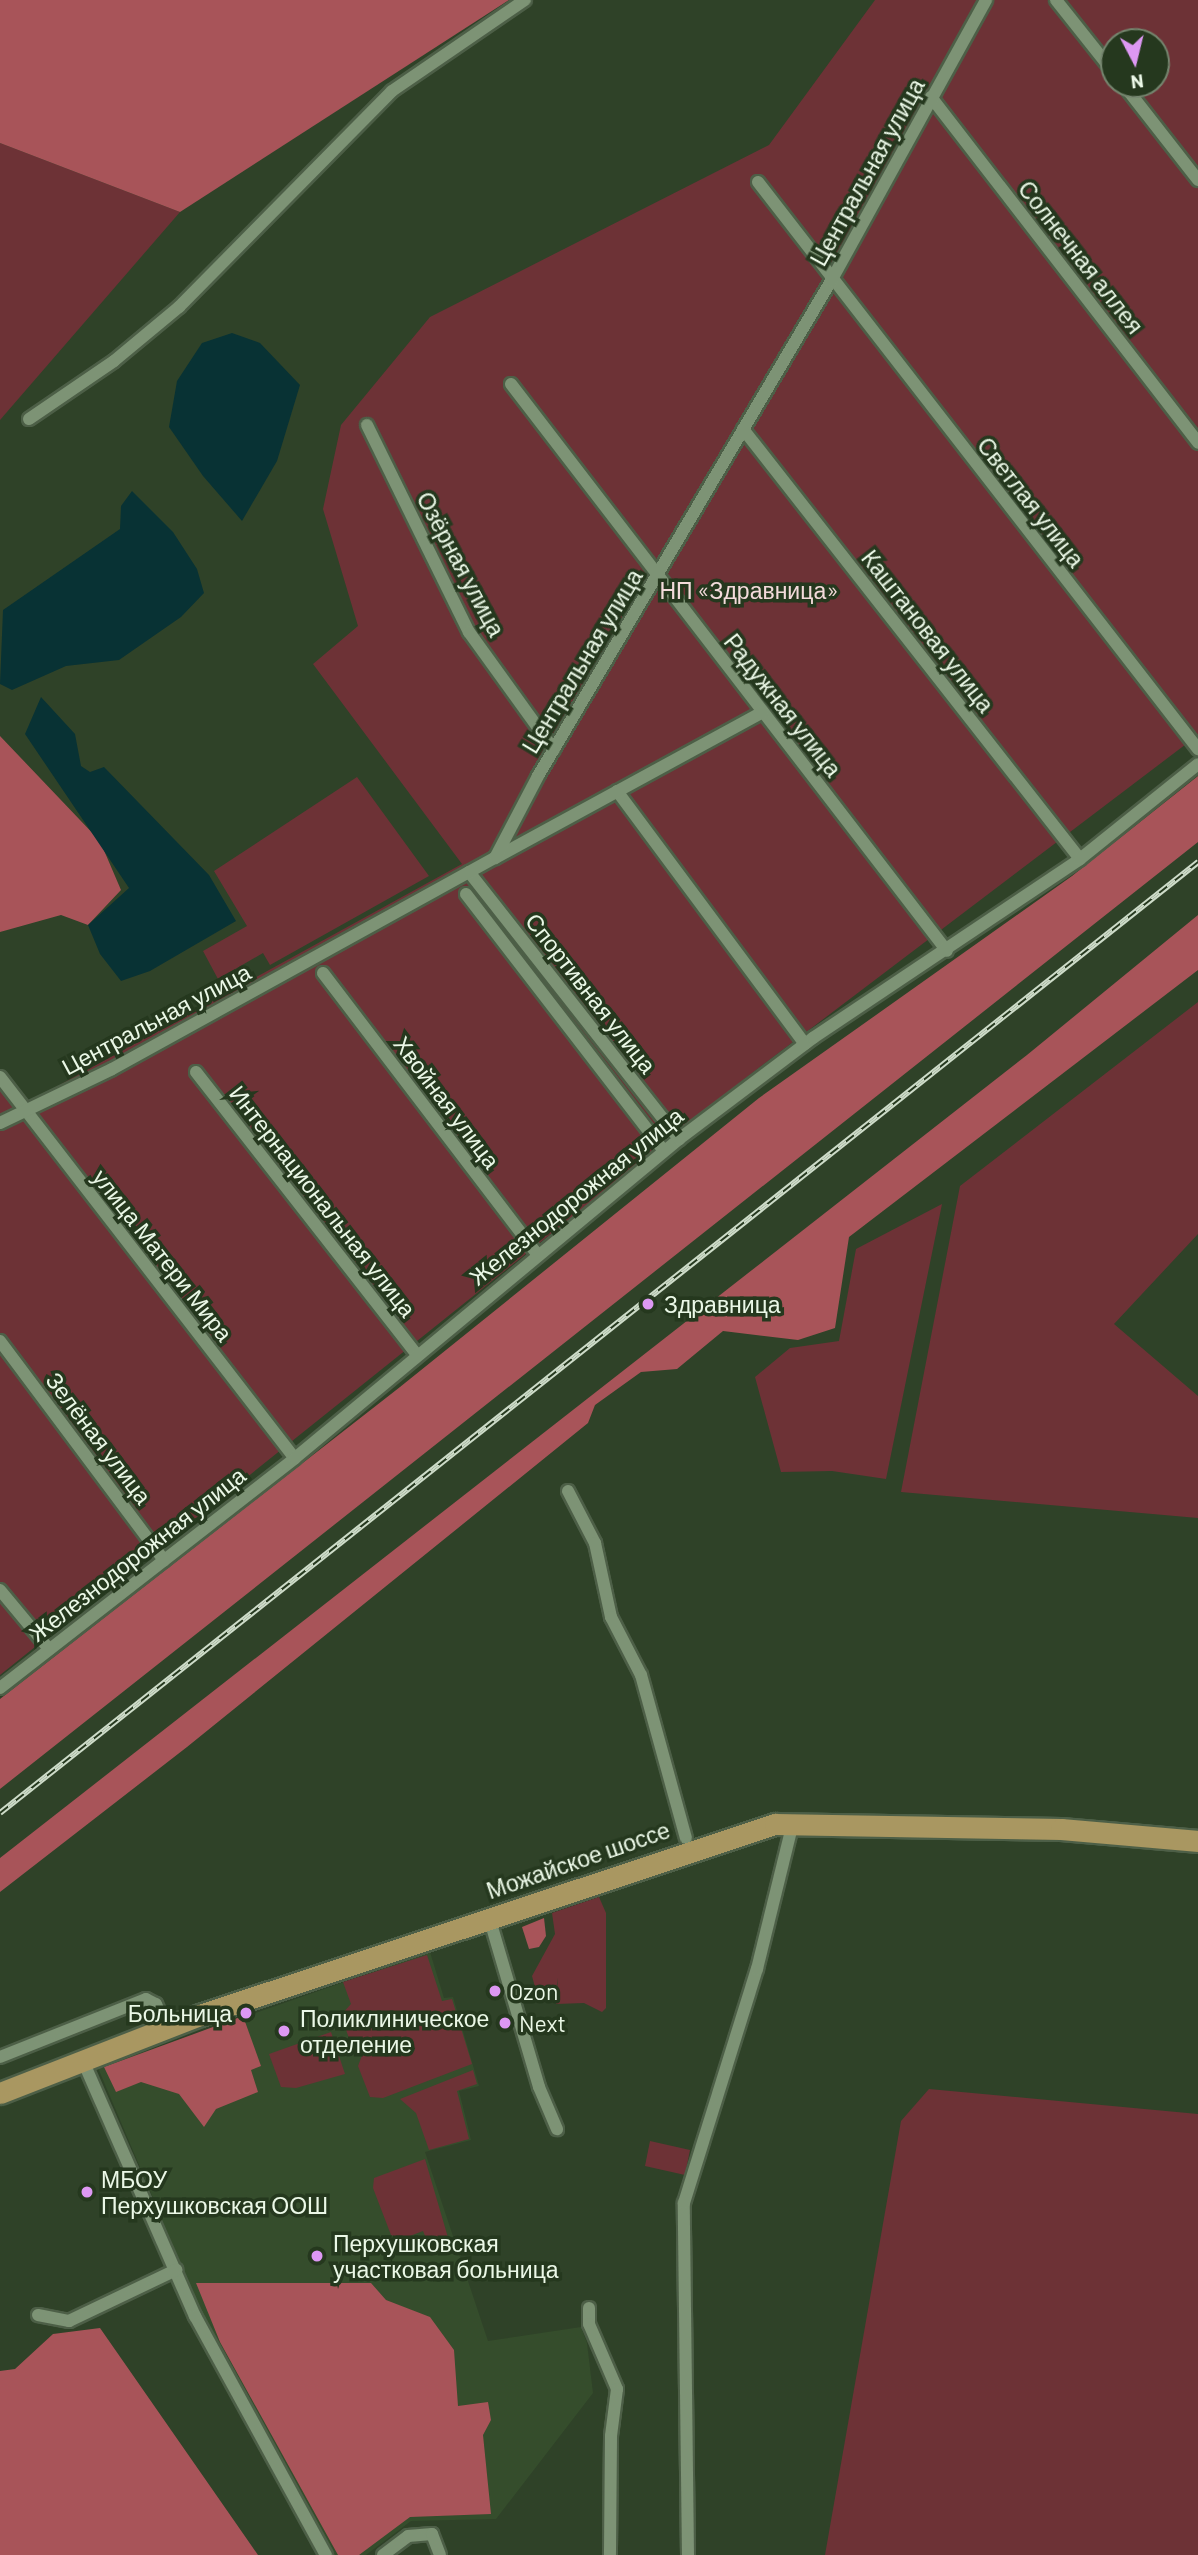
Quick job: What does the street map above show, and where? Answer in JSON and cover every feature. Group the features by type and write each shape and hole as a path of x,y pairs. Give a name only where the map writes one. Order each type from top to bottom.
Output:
{"main road":[{"name":"Можайское шоссе","path":"0,2078 161,2017 750,1818 820,1810 1061,1817 1198,1829"},
{"name":"Можайское шоссе","path":"0,2093 200,2015 754,1829 793,1822 1061,1829 1198,1841"}],"street":[{"path":"29,419 114,361 179,307 392,91 525,0"},
{"name":"Центральная улица","path":"0,1123 112,1069 495,858 554,750 831,281 986,0"},
{"path":"1056,0 1100,55"},
{"name":"Солнечная аллея","path":"931,97 1198,443"},
{"path":"1134,98 1198,180"},
{"name":"Светлая улица","path":"758,183 831,281 1198,749"},
{"name":"Радужная улица","path":"511,384 656,577 947,951"},
{"name":"Озёрная улица","path":"367,425 469,632 554,750"},
{"name":"Каштановая улица","path":"743,429 1080,859"},
{"path":"495,858 763,712"},
{"name":"Железнодорожная улица","path":"0,1688 295,1458 679,1139 805,1044 1080,859 1198,764"},
{"path":"617,791 805,1044"},
{"name":"Спортивная улица","path":"469,872 679,1139"},
{"path":"466,894 664,1152"},
{"name":"Хвойная улица","path":"323,973 538,1255"},
{"name":"Интернациональная улица","path":"196,1072 417,1355"},
{"name":"улица Матери Мира","path":"0,1077 22,1111 295,1458"},
{"name":"Зелёная улица","path":"0,1341 164,1560"},
{"path":"568,1491 595,1543 611,1617 642,1675 685,1838"},
{"path":"0,1590 49,1649"},
{"path":"688,2555 684,2203 757,1969 793,1822"},
{"path":"489,1917 539,2087 556,2129"},
{"path":"0,2057 146,1999 156,2004 161,2017"},
{"path":"83,2060 195,2316 326,2555"},
{"path":"38,2315 69,2321 176,2270"},
{"path":"589,2308 589,2324 617,2389 611,2436 610,2555"},
{"path":"383,2555 408,2536 432,2534 440,2555"}],"shaded area":[{"path":"0,0 509,0 180,212 0,143"},
{"path":"0,736 100,841 121,890 88,925 61,915 0,932"},
{"path":"1198,776 1198,842 0,1789 0,1699 400,1387 759,1098 1072,876"},
{"path":"1198,915 1198,970 849,1237 835,1328 798,1340 723,1331 677,1369 641,1372 595,1405 588,1423 187,1747 0,1892 0,1858 1027,1055"},
{"path":"544,1918 546,1936 539,1947 529,1949 522,1927"},
{"name":"Перхушковская участковая больница","path":"430,1952 444,1998 453,1997 479,2086 459,2091 471,2140 425,2152 488,2341 581,2327 587,2343 593,2393 496,2519 411,2521 366,2555 334,2555 214,2342 98,2068"},
{"path":"243,2016 261,2066 251,2070 258,2092 216,2109 204,2127 179,2094 141,2082 116,2092 104,2067"},
{"path":"196,2283 371,2283 386,2300 430,2317 454,2350 458,2406 488,2402 491,2420 483,2435 491,2514 410,2517 359,2555 338,2555 220,2342"},
{"path":"100,2328 258,2555 0,2555 0,2371 15,2369 53,2334"}],"green space":[{"name":"НП «Здравница»","path":"875,0 1198,0 1198,735 743,1080 0,1675 0,1086 16,1109 462,864 313,664 358,626 323,509 341,425 430,317 769,145"},
{"path":"0,143 180,212 0,420"},
{"path":"357,777 429,876 270,965 263,953 218,979 203,951 247,926 214,871"},
{"path":"1198,1002 1198,1234 1114,1324 1198,1396 1198,1518 901,1492 960,1186"},
{"path":"942,1204 886,1479 832,1471 781,1472 755,1377 790,1348 839,1341 856,1249"},
{"path":"599,1897 606,1913 606,2008 602,2012 584,2003 556,2004 558,1978 554,2001 538,1998 532,1976 555,1934 552,1913"},
{"path":"427,1955 442,2001 452,1999 472,2064 383,2098 370,2097 358,2066 363,2053 353,2050 341,2015 351,2004 343,1982"},
{"path":"331,2032 345,2074 296,2088 281,2087 269,2054"},
{"path":"473,2070 477,2084 457,2091 469,2139 429,2150 416,2113 400,2099"},
{"path":"929,2089 1198,2114 1198,2555 825,2555 901,2121"},
{"path":"650,2141 690,2150 685,2175 645,2166"},
{"path":"425,2159 449,2241 430,2248 423,2231 402,2239 391,2235 373,2188 374,2178"}],"water":[{"path":"232,333 260,343 300,385 277,461 242,521 203,476 169,427 177,381 202,343"},
{"path":"132,491 173,532 197,569 204,593 181,617 119,660 66,666 12,690 0,684 3,610 120,529 121,506"},
{"path":"41,697 75,734 81,766 90,772 104,767 209,875 236,921 150,971 121,981 100,954 88,925 129,888 25,734"}],"railway":[{"path":"0,1813 1198,862"}],"place":[{"name":"Здравница","path":"648,1304"},
{"name":"Ozon","path":"495,1991"},
{"name":"Больница","path":"246,2013"},
{"name":"Next","path":"505,2023"},
{"name":"Поликлиническое отделение","path":"284,2031"},
{"name":"МБОУ Перхушковская ООШ","path":"87,2192"},
{"name":"Перхушковская участковая больница","path":"317,2256"}]}
